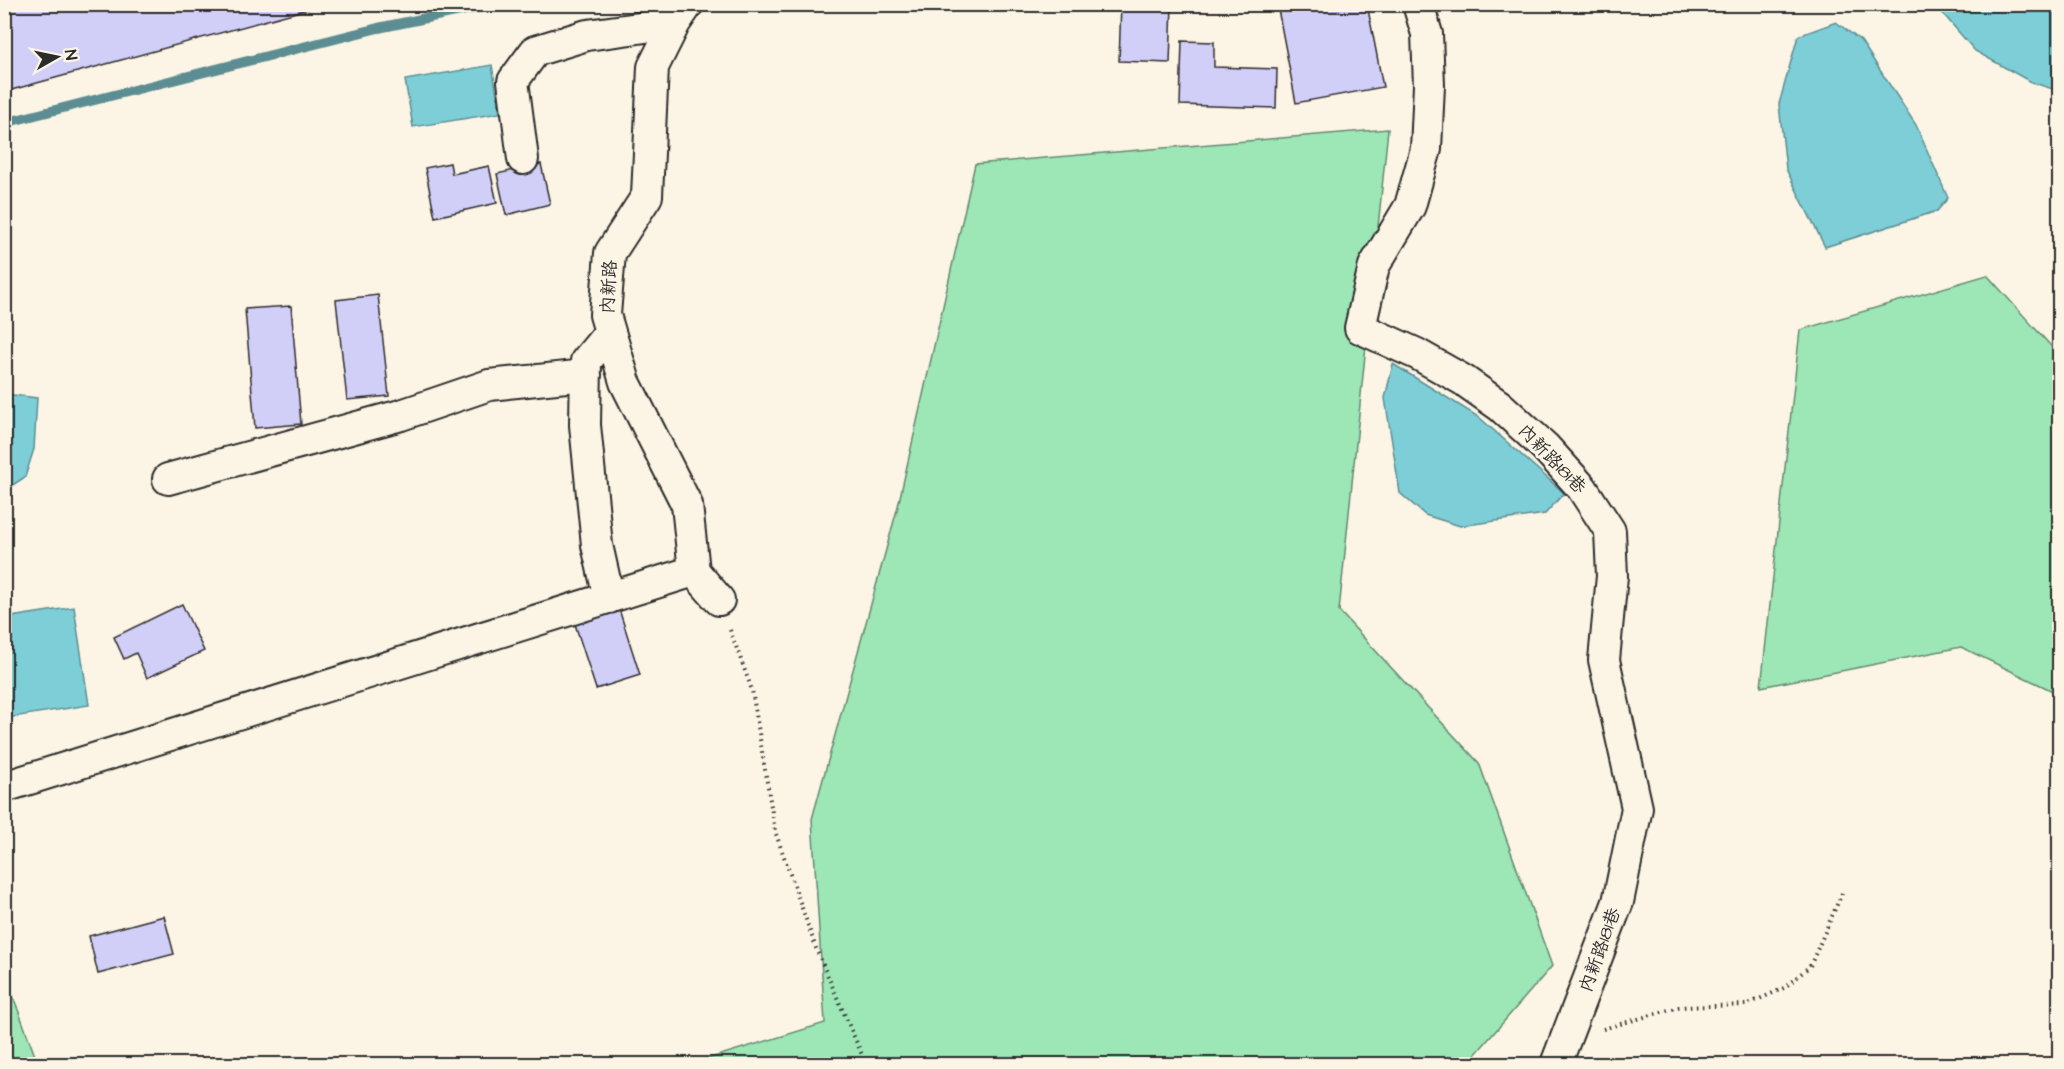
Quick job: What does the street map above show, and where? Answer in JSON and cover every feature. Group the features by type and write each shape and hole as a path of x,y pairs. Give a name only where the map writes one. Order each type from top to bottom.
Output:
{"street":[{"name":"內新路181巷","path":"1418,4 1427,34 1429,85 1426,148 1410,207 1374,266 1360,327 1417,354 1463,380 1500,406 1545,447 1582,488 1610,531 1612,576 1604,660 1636,808 1618,902 1560,1052"},
{"path":"523,159 513,81 536,51 587,35 681,14"},
{"name":"內新路","path":"681,14 653,67 647,196 610,253 605,315 625,382 687,505 694,571"},
{"path":"609,598 597,545 585,425 586,361 610,332"},
{"path":"168,479 401,415 489,385 586,375"},
{"path":"4,787 694,571 719,600"}],"path":[{"path":"719,600 752,690 775,831 817,951 866,1065"},
{"path":"1560,1052 1679,1007 1746,1005 1784,988 1810,966 1843,891"}],"green space":[{"path":"1388,129 1339,611 1479,763 1552,966 1467,1064 691,1064 825,1023 812,819 898,506 975,164"},
{"path":"1987,275 2059,355 2059,694 1961,647 1761,687 1800,330"},
{"path":"5,974 38,1064 5,1064"}],"water":[{"path":"1945,5 2042,5 2059,14 2059,91 2031,82 1975,51 1938,8"},
{"path":"1836,22 1861,41 1916,125 1948,198 1937,211 1825,247 1786,169 1779,104 1798,36"},
{"path":"492,65 500,113 413,127 405,80"},
{"path":"1393,364 1480,418 1564,493 1545,514 1460,526 1425,515 1400,493 1385,398"},
{"path":"5,394 37,398 34,449 25,477 5,490"},
{"path":"74,607 89,705 7,718 4,699 5,618"}],"building":[{"path":"4,4 326,4 4,92"},
{"path":"1121,4 1172,4 1170,63 1119,61"},
{"path":"1277,4 1332,4 1333,9 1367,4 1383,87 1296,103"},
{"path":"1182,41 1214,42 1214,67 1277,69 1276,108 1180,105"},
{"path":"450,163 452,174 489,166 497,203 435,217 425,168"},
{"path":"541,164 550,204 506,215 497,174"},
{"path":"378,295 389,396 347,400 336,300"},
{"path":"291,306 301,424 255,428 245,309"},
{"path":"617,603 640,675 596,689 573,618"},
{"path":"182,604 204,651 147,678 136,653 124,659 114,637"},
{"path":"164,916 174,954 98,974 89,936"}],"waterway":[{"path":"4,123 378,28 494,4"}]}
